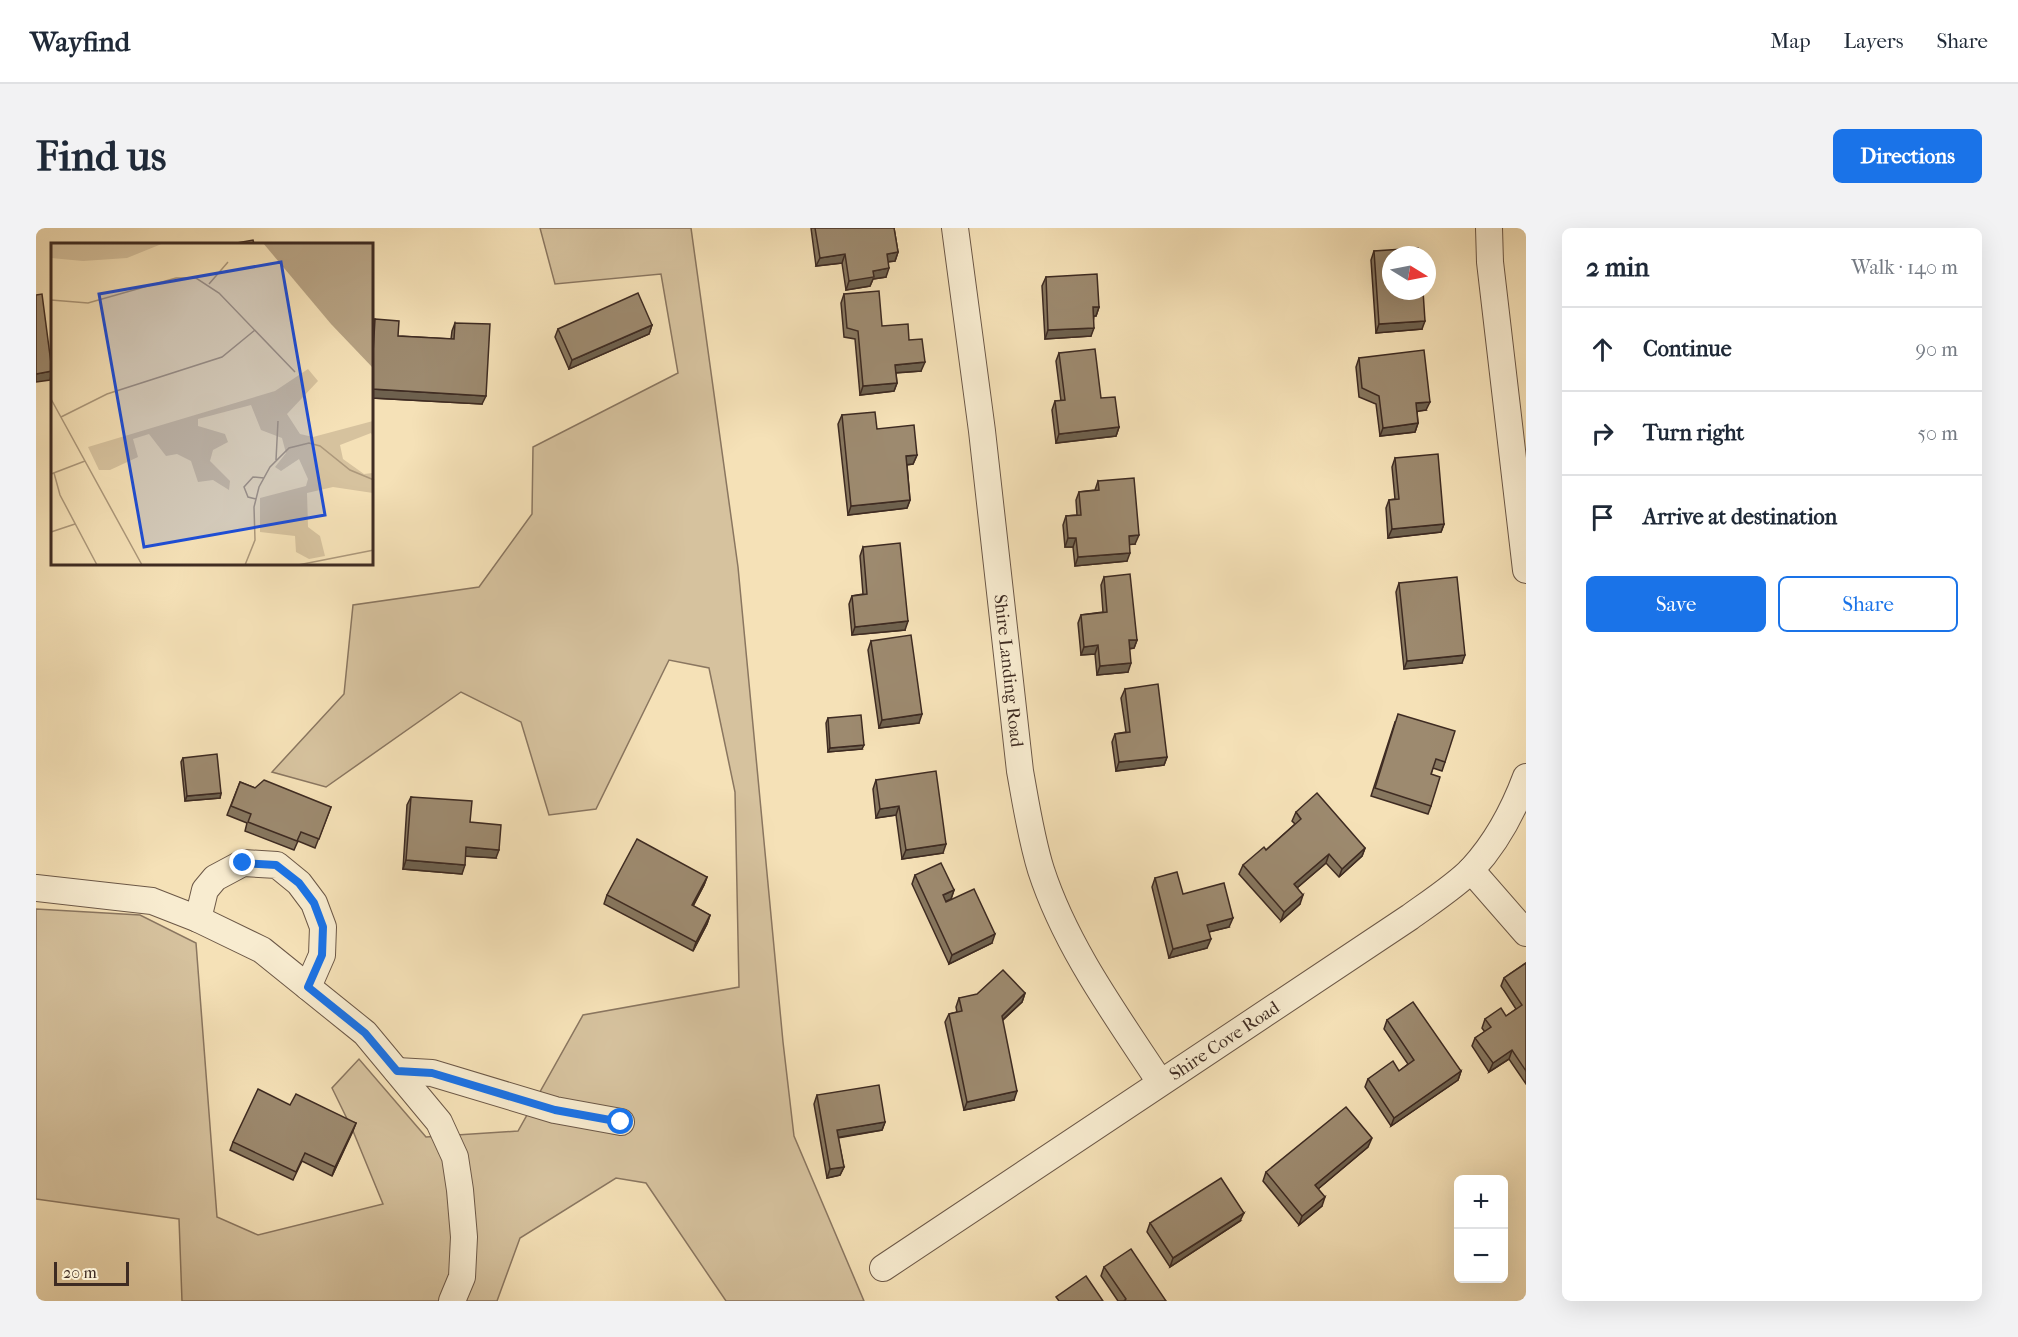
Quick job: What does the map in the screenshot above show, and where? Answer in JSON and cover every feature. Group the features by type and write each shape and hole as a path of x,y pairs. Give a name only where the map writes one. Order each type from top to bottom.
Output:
{"street":[{"name":"Shire Landing Road","path":"955,228 982,431 1020,771 1028,818 1041,869 1063,924 1105,998 1160,1082"},
{"path":"1489,228 1490,262 1526,570"},
{"name":"Shire Cove Road","path":"883,1268 1410,917 1471,870 1496,836 1518,797 1526,777"},
{"path":"198,919 205,890 215,878 243,863 276,865 299,883 314,903 323,927 322,955 308,987"},
{"path":"1471,870 1526,933"},
{"path":"36,888 152,901 198,919 262,950 365,1033 439,1122 455,1157 464,1237 462,1277 452,1301"},
{"path":"397,1071 432,1073 555,1110 621,1122"}],"shaded area":[{"path":"540,228 691,228 738,567 794,1136 864,1301 726,1301 646,1183 616,1178 520,1238 497,1301 182,1301 179,1219 36,1199 36,909 140,915 196,943 217,1217 258,1235 383,1204 353,1131 332,1088 359,1059 426,1137 518,1131 583,1015 739,987 735,792 709,668 669,660 596,809 549,815 521,722 461,692 326,787 272,772 344,694 353,605 479,587 532,514 533,447 678,373 661,274 555,284"}],"building":[{"path":"815,228 894,228 898,252 887,254 889,268 873,271 874,277 849,281 845,254 820,258"},
{"path":"253,240 254,243 236,243"},
{"path":"1382,250 1382,300 1424,300 1425,321 1379,324 1374,251"},
{"path":"1097,274 1099,307 1093,307 1094,328 1048,330 1046,277"},
{"path":"879,291 882,326 908,324 909,340 922,339 925,362 895,365 897,383 863,386 858,331 847,328 844,294"},
{"path":"638,293 652,325 572,360 558,329"},
{"path":"42,294 51,371 36,374 36,295"},
{"path":"375,319 399,321 398,336 454,339 455,323 490,324 486,396 374,389"},
{"path":"1095,349 1101,398 1115,397 1119,427 1059,434 1055,401 1065,400 1059,353"},
{"path":"1424,350 1430,402 1416,403 1418,423 1383,428 1379,396 1362,388 1359,358"},
{"path":"875,412 877,429 914,425 917,455 906,456 910,500 851,506 842,415"},
{"path":"1438,454 1444,524 1392,529 1389,500 1399,499 1395,458"},
{"path":"1134,478 1139,535 1129,536 1130,553 1078,557 1076,538 1068,538 1066,516 1081,515 1079,492 1099,490 1098,481"},
{"path":"900,543 908,621 855,627 852,596 867,594 863,547"},
{"path":"1130,574 1137,640 1129,640 1131,663 1100,666 1098,645 1084,647 1081,615 1107,612 1104,577"},
{"path":"1457,577 1465,655 1407,661 1399,583"},
{"path":"911,635 922,714 882,720 871,641"},
{"path":"1158,684 1167,757 1119,762 1115,734 1130,732 1125,689"},
{"path":"1398,714 1455,731 1445,762 1436,759 1431,774 1440,777 1431,806 1375,788"},
{"path":"861,715 864,745 830,748 828,718"},
{"path":"217,754 221,793 187,796 183,758"},
{"path":"936,771 946,844 906,850 899,806 880,809 876,780"},
{"path":"264,780 331,807 319,839 301,832 297,841 248,822 251,814 231,806 240,782 255,788"},
{"path":"1317,793 1365,848 1342,869 1329,854 1294,884 1303,895 1284,912 1243,865 1264,847 1266,850 1301,819 1296,812"},
{"path":"411,797 472,801 470,822 501,825 499,850 466,847 465,865 406,860"},
{"path":"637,839 707,877 692,905 710,915 696,942 607,895"},
{"path":"941,863 954,890 943,895 946,902 974,889 995,934 952,955 915,875"},
{"path":"1177,872 1183,894 1224,883 1233,918 1207,925 1211,939 1173,949 1155,878"},
{"path":"1526,963 1526,1071 1512,1050 1493,1063 1475,1038 1491,1027 1485,1019 1501,1008 1506,1016 1522,1005 1504,978"},
{"path":"1003,970 1025,993 1002,1016 1017,1091 967,1102 949,1014 962,1011 959,998 977,994"},
{"path":"1413,1002 1461,1071 1394,1118 1368,1079 1393,1061 1399,1071 1414,1060 1387,1020"},
{"path":"879,1085 885,1122 837,1130 844,1167 830,1169 817,1095"},
{"path":"258,1089 290,1105 296,1094 356,1123 335,1167 305,1153 296,1172 233,1142"},
{"path":"1346,1107 1372,1138 1315,1185 1325,1197 1302,1216 1266,1172"},
{"path":"1221,1178 1244,1213 1173,1258 1150,1223"},
{"path":"1131,1249 1166,1301 1124,1301 1126,1299 1104,1267"},
{"path":"1086,1276 1103,1301 1059,1301 1056,1297"}],"route":[{"path":"243,863 276,865 299,883 314,903 323,927 322,955 308,987 365,1033 397,1071 432,1073 555,1110 621,1122"}]}
